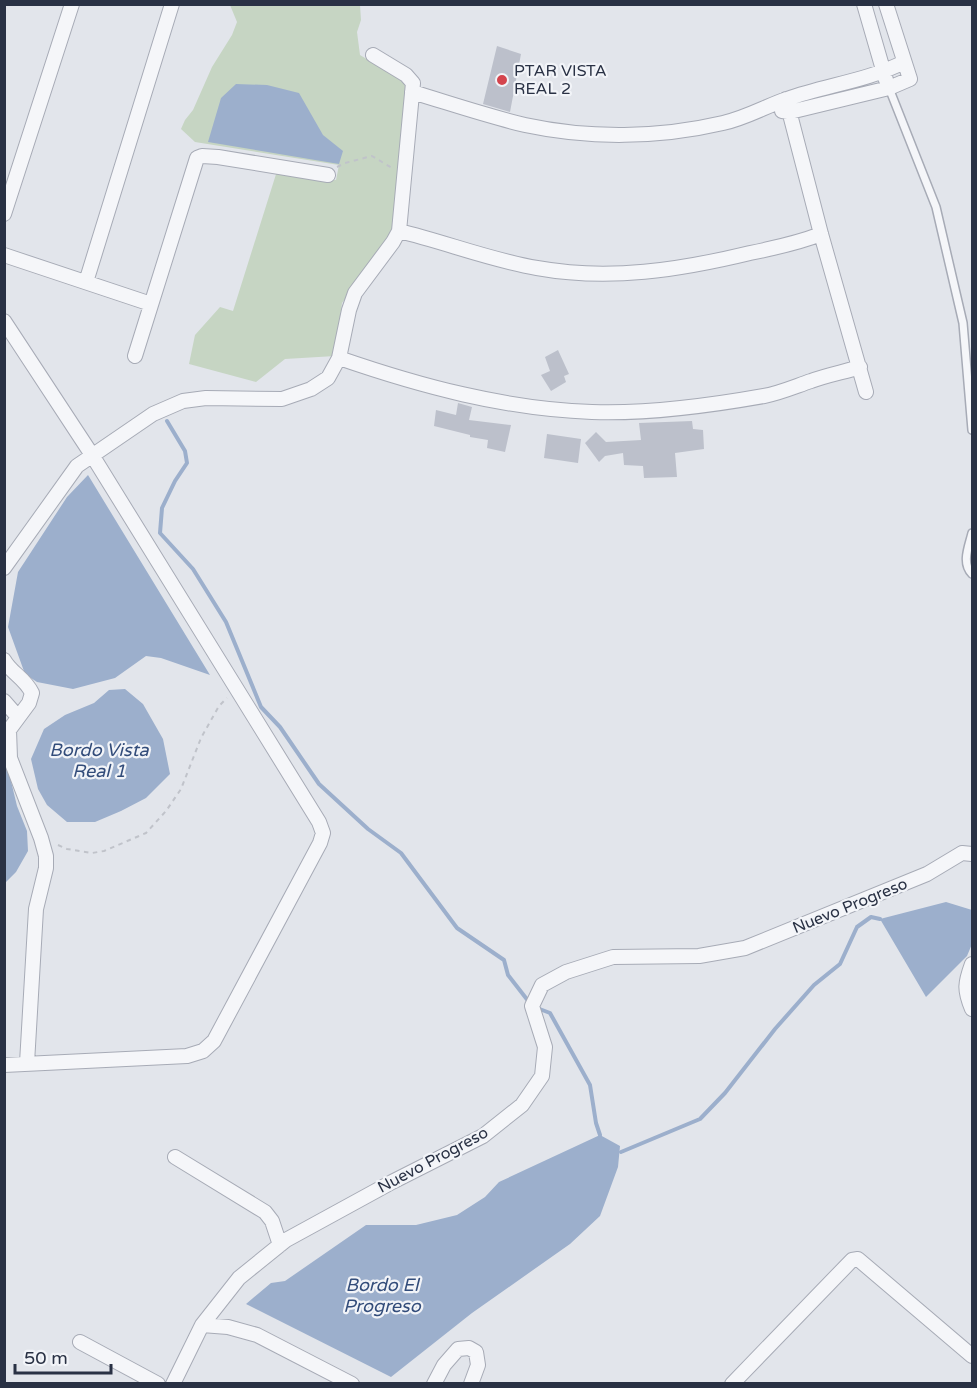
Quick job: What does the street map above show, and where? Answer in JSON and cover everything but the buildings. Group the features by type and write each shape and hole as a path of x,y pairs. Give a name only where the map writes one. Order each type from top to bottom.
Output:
{"street":[{"path":"4,214 72,4"},
{"path":"86,282 172,4"},
{"path":"864,4 889,88"},
{"path":"412,92 527,125 589,134 641,135 725,123 765,109 889,88 910,79 886,4"},
{"path":"4,568 77,466 153,414 183,401 206,398 282,399 311,389 328,378 339,358 349,310 356,292 399,231 413,83 406,75 373,55"},
{"path":"788,106 884,72 904,62"},
{"path":"788,106 821,234 866,392"},
{"path":"135,356 197,159 202,156 328,175"},
{"path":"399,231 536,268 581,273 646,273 703,264 799,243 821,234"},
{"path":"4,255 151,304"},
{"path":"4,321 92,455 319,822 323,833 320,843 214,1041 204,1051 187,1056 4,1065"},
{"path":"339,358 408,380 480,398 529,407 593,412 674,409 767,396 860,367"},
{"path":"4,660 7,666 27,682 32,693 28,703 9,730 9,758 46,856 46,868 36,909 27,1064"},
{"path":"4,701 18,717"},
{"name":"Nuevo Progreso","path":"173,1383 202,1325 239,1278 280,1245 392,1182 483,1136 522,1105 542,1076 545,1047 531,1006 542,985 566,972 613,957 699,956 745,948 927,874 962,853 972,854"},
{"path":"972,964 965,982 972,1009"},
{"path":"175,1157 265,1212 272,1221 280,1245"},
{"path":"732,1383 852,1260 858,1259 972,1356"},
{"path":"202,1325 257,1335 352,1383"},
{"path":"80,1342 158,1383"},
{"path":"434,1383 444,1365 458,1349 469,1348 476,1352 478,1365 471,1383"}],"lane":[{"path":"889,88 938,219 963,323 972,430"},
{"path":"972,533 966,561 972,574"}],"path":[{"path":"328,175 334,168 345,163 372,156 391,168 404,169"},
{"path":"41,838 67,849 92,853 104,851 146,832 166,811 181,789 201,738 219,706 227,698"}],"green space":[{"path":"230,5 360,5 361,20 357,32 360,55 398,78 408,87 403,229 342,303 335,356 285,359 256,382 189,364 195,335 220,307 233,311 277,171 336,180 339,165 195,142 181,129 193,110 212,67 232,35 237,22"}],"water":[{"path":"236,84 267,85 299,93 323,135 343,151 339,164 208,142 221,98"},
{"path":"88,475 210,675 161,658 146,656 115,678 73,689 37,682 25,674 8,627 18,572 67,497"},
{"name":"Bordo Vista Real 1","path":"125,689 143,704 163,739 170,774 146,798 121,811 95,822 67,822 47,805 38,789 31,759 44,729 65,715 94,703 109,690"},
{"path":"4,752 17,806 27,831 28,851 16,872 5,883"},
{"path":"946,902 972,910 972,944 967,956 926,997 880,919"},
{"name":"Bordo El Progreso","path":"600,1135 620,1146 618,1167 600,1216 570,1244 472,1313 391,1377 246,1304 271,1283 285,1281 366,1225 416,1225 457,1215 485,1197 499,1182"}],"waterway":[{"path":"167,421 185,451 187,463 162,508 160,533 193,569 226,622 261,707 280,727 319,784 368,829 401,853 457,928 504,960 508,975 529,1002"},
{"path":"621,1152 700,1119 725,1093 775,1029 814,985 840,964 857,927 871,917 880,919"},
{"path":"537,1008 550,1013 590,1085 600,1135"}],"place":[{"name":"PTAR VISTA REAL 2","path":"502,80"}]}
